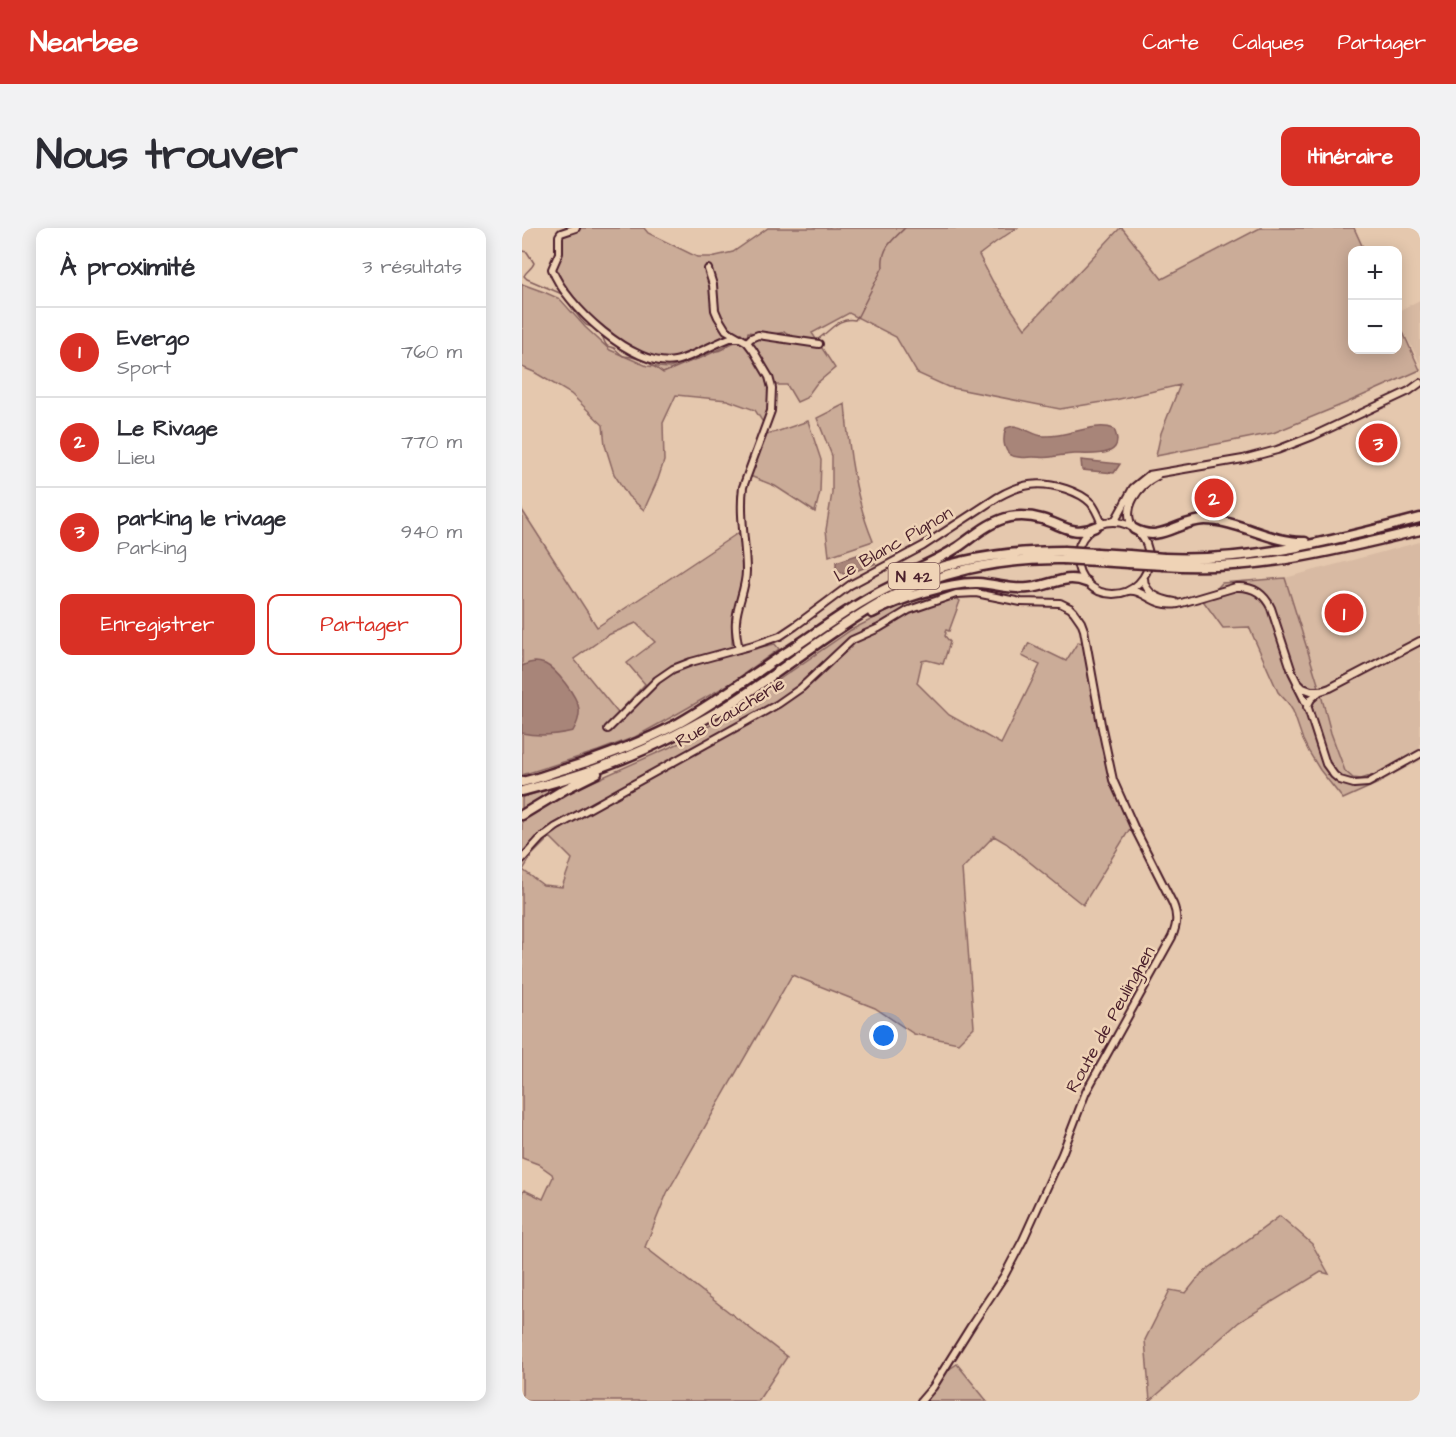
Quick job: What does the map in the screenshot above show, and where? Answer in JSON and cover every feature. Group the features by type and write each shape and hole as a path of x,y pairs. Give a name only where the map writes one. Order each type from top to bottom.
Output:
{"highway":[{"path":"782,655 833,616 868,593 944,556 987,526 1000,520 1031,517 1076,531 1084,531 1098,525"},
{"name":"N 42","path":"1164,562 1237,556 1291,548 1420,518"},
{"path":"1134,529 1144,534 1156,534 1203,520 1223,523 1287,541 1309,542 1338,538"},
{"name":"N 42","path":"522,782 610,754 666,730 712,703 874,595 924,572 955,562 1030,551 1199,567 1230,566 1288,560 1420,530"},
{"name":"N 42","path":"522,791 621,760 705,719 871,608 897,594 959,571 1064,555"},
{"path":"790,662 883,608 904,599 947,587 972,583 1032,588 1070,578 1086,582"},
{"path":"522,815 621,760"}],"street":[{"path":"576,228 561,232 559,253 552,269 574,305 616,342 662,362 676,361 730,338 739,338"},
{"path":"708,269 718,317 726,330 747,342 772,388 771,411 743,488 742,525 746,570 744,590 736,618 739,649"},
{"path":"747,342 758,335 819,344"},
{"path":"1170,472 1150,480 1137,491 1132,502 1130,521 1144,540 1148,551 1148,566 1144,576 1128,591 1117,594 1095,589 1086,582 1078,569 1079,545 1084,537 1098,525 1116,519 1128,494 1139,482 1153,474 1233,461 1278,450 1313,436 1420,385"},
{"name":"Le Blanc Pignon","path":"608,729 657,681 673,669 770,640 787,632 850,585 913,552 998,497 1018,487 1047,484 1078,494 1091,503 1098,525"},
{"path":"1109,522 1124,524 1134,529"},
{"path":"1144,576 1146,586 1156,596 1170,601 1185,602"},
{"path":"1128,591 1138,592 1149,599 1173,605 1236,587 1246,587 1257,591 1271,608 1326,764 1334,775 1343,782 1368,783 1420,754"},
{"name":"Rue Caucherie","path":"522,859 537,841 556,827 778,704 801,687 852,640 879,628 909,610 950,596 976,593 1021,602 1060,603 1074,612 1084,630"},
{"name":"Route de Peulinghen","path":"921,1401 937,1381 1017,1253 1086,1092 1176,928 1177,918 1173,904 1113,780 1084,630"},
{"path":"1307,707 1315,694 1420,641"},
{"path":"1296,680 1307,690 1321,691"}],"shaded area":[{"path":"563,228 644,228 648,233 697,257 711,257 733,252 768,228 1017,228 979,255 993,282 1025,329 1120,228 1162,279 1260,228 1354,228 1362,246 1348,246 1348,354 1402,354 1402,330 1420,370 1273,433 1156,456 1161,433 1180,385 1115,400 1060,409 948,387 917,373 896,337 849,313 812,333 835,368 816,384 806,398 797,402 787,385 773,385 757,352 741,333 677,358 653,356 633,348 573,301 561,284 553,265"},
{"path":"522,284 560,299 610,350 647,366 669,368 701,358 739,340 755,358 765,378 769,400 764,424 755,410 727,400 676,395 663,423 664,461 644,510 628,496 614,474 605,445 603,425 571,394 522,367"},
{"path":"1420,300 1420,363 1402,328 1402,309"},
{"path":"845,404 854,474 873,541 829,556 826,530 832,493 832,456 817,418"},
{"path":"808,421 821,460 820,492 815,512 775,486 750,476 767,435"},
{"path":"1013,426 1044,436 1106,427 1114,429 1117,442 1112,450 1102,453 1018,457 1009,454 1004,442 1006,428"},
{"path":"1081,460 1120,464 1114,473 1082,470"},
{"path":"522,510 597,627 738,533 742,541 742,594 732,618 732,644 742,651 775,644 779,649 731,683 635,737 522,775","holes":["636,623 655,642 627,663 645,684 618,713 574,659 608,635"]},
{"path":"1420,542 1420,761 1383,781 1376,774 1362,779 1353,778 1345,771 1331,733 1285,578"},
{"path":"869,551 877,561 875,564 845,575 836,569 836,562"},
{"path":"1285,578 1331,733 1345,771 1353,778 1361,779 1376,774 1383,781 1343,799 1309,752 1293,711 1278,692 1249,627 1223,628 1204,602 1222,583"},
{"path":"948,591 960,601 949,631 945,632 950,642 943,664 922,661 917,683 949,715 1001,744 1040,665 1022,656 1029,643 1066,661 1078,642 1083,643 1107,770 1131,827 1083,905 1006,843 994,836 962,869 974,1027 958,1043 914,1034 875,1008 792,975 667,1193 645,1247 787,1357 758,1401 522,1401 522,1193 524,1190 543,1199 553,1177 538,1164 522,1158 522,797 562,786 567,793 684,741 729,714 851,630 896,607","holes":["550,837 572,859 562,887 543,885 523,870 532,855"]},
{"path":"535,662 545,664 555,671 574,697 579,712 573,731 548,735 522,733 522,666"},
{"path":"1280,1216 1312,1244 1329,1274 1321,1272 1239,1322 1150,1401 1145,1340 1170,1290 1186,1293 1201,1274"},
{"path":"957,1364 987,1401 917,1401 936,1378"}],"waterway":[{"path":"815,341 838,323 849,319 855,320 883,267 886,250 905,228"},
{"path":"522,251 527,252 534,263 524,276 562,294 581,320 586,325 595,328"},
{"path":"744,337 747,338 748,332 755,333"},
{"path":"775,334 785,332 795,338"},
{"path":"602,335 607,346 614,348 623,356 646,361 663,373 723,349 732,340"}],"place":[{"name":"parking le rivage","path":"1378,443"},
{"name":"Le Rivage","path":"1214,498"},
{"name":"Evergo","path":"1344,613"}]}
